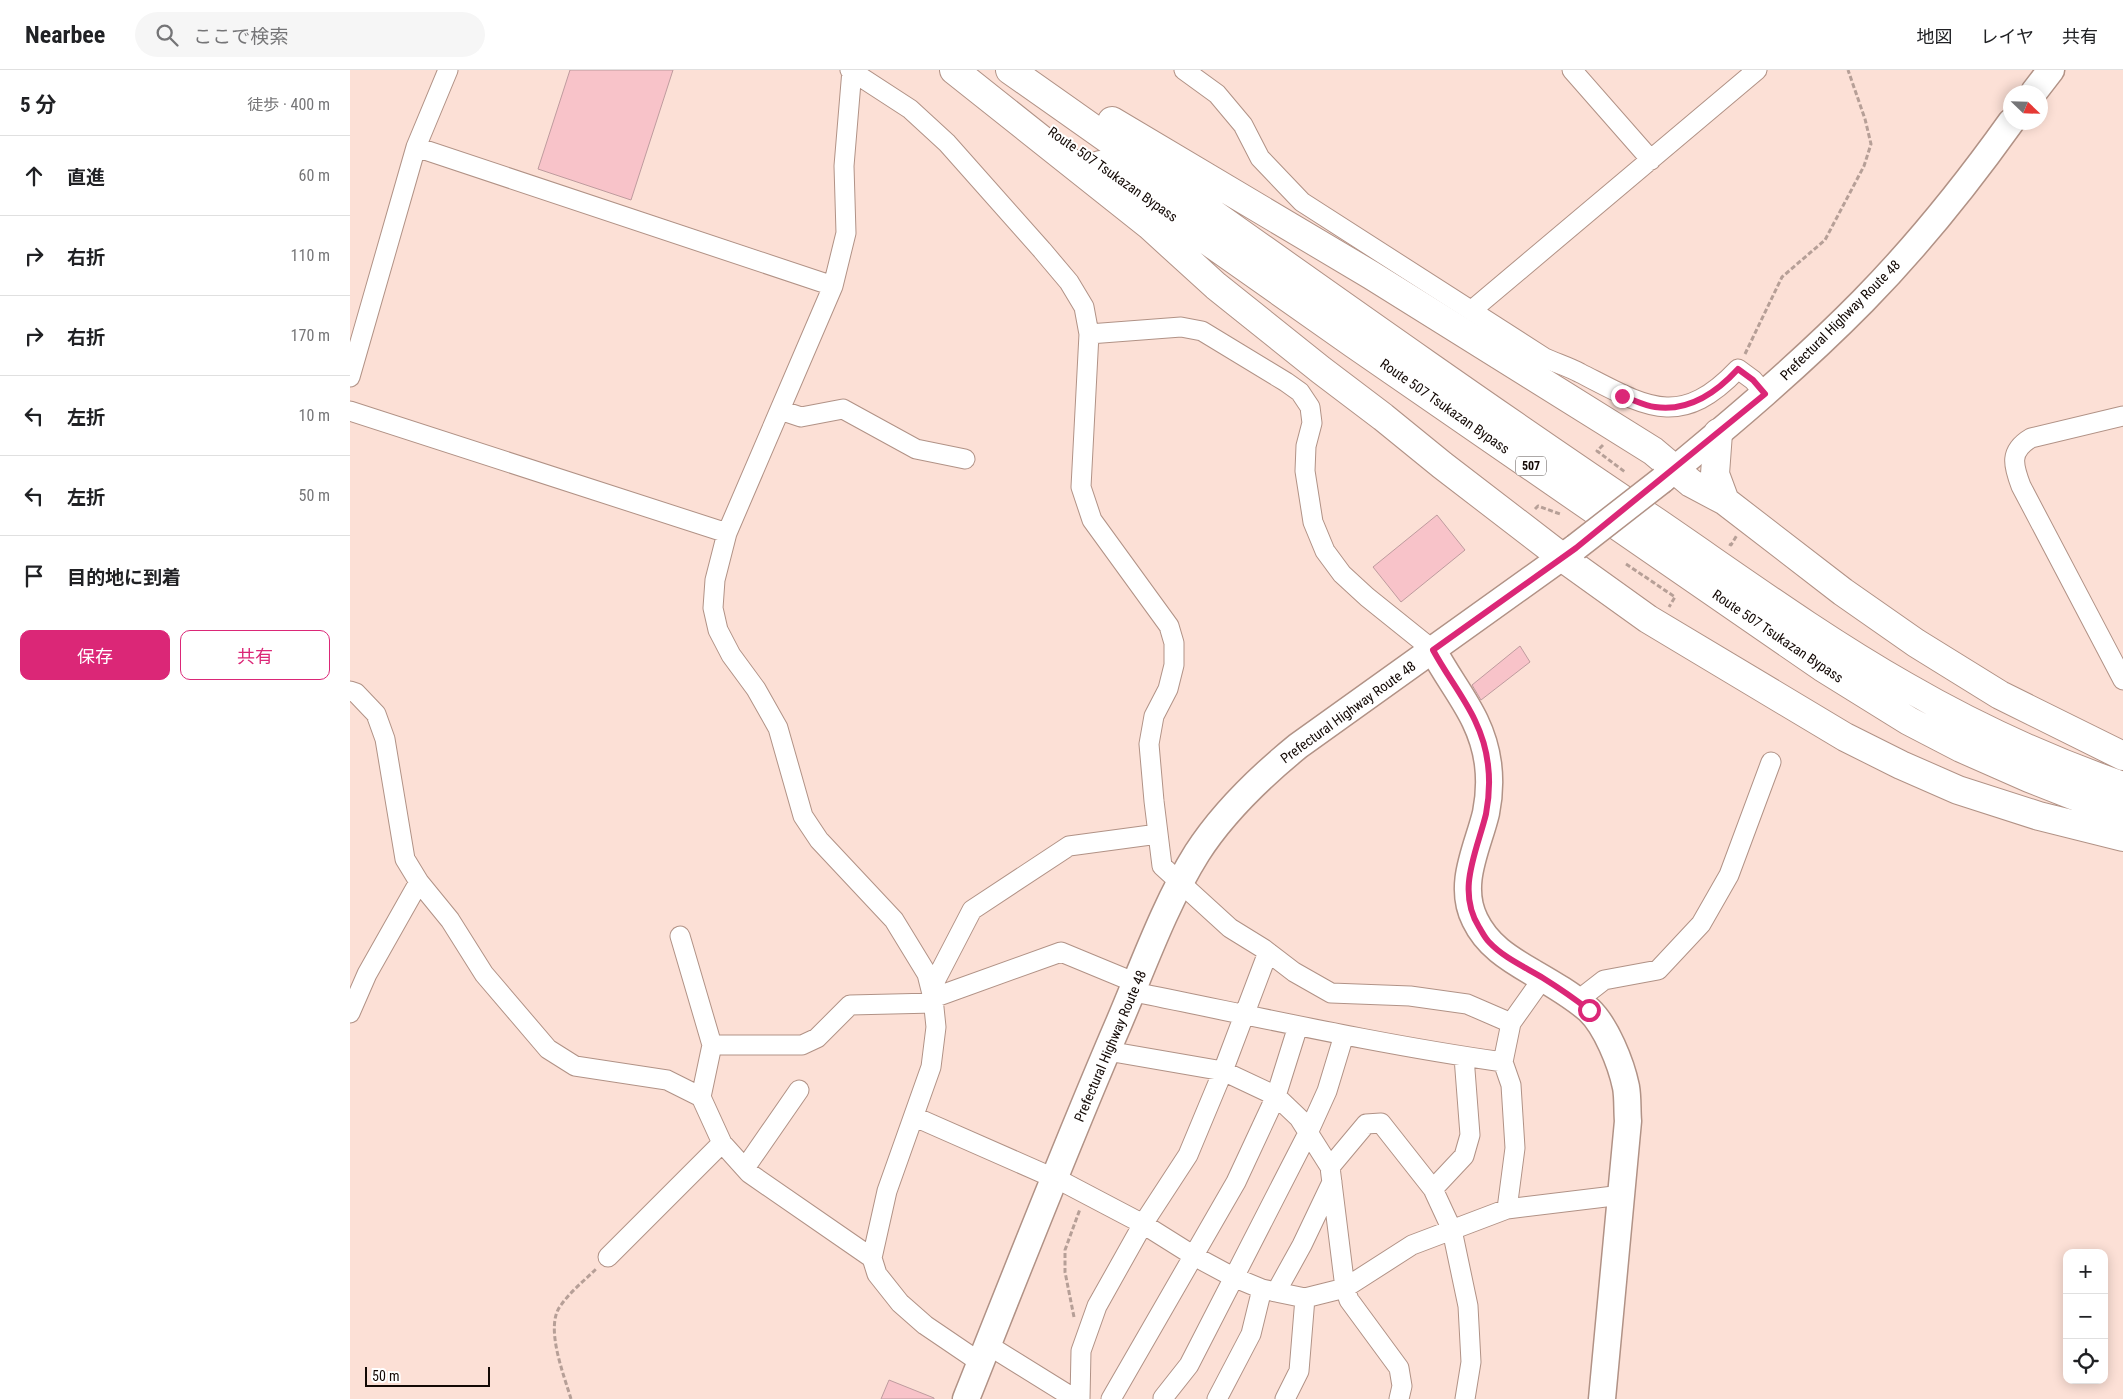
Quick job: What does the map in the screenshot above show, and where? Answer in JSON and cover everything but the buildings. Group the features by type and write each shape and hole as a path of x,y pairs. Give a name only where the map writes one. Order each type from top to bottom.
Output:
{"highway":[{"path":"954,70 1149,225 1216,286 1314,364 1570,553 1648,619 1844,737 1893,761 1958,790 2039,816 2123,837"},
{"name":"Route 507 Tsukazan Bypass","path":"966,70 1354,344 1830,672 1909,721 1961,748 2029,778 2123,815"},
{"name":"Route 507 Tsukazan Bypass","path":"1010,70 1540,444 1812,628 1905,686 1967,719 2031,750 2123,786"},
{"path":"1027,70 1371,275 1652,452 1668,474 1691,483 1725,501 1843,592 1916,643 2000,695 2123,756"},
{"path":"1718,433 1715,474 1725,501"}],"main road":[{"path":"2039,85 2051,70"},
{"name":"Prefectural Highway Route 48","path":"966,1399 1054,1178 1135,986 1180,884 1197,854 1219,823 1258,781 1298,746 1570,553 1765,394 1864,300 1898,263 1931,225 2005,130"},
{"path":"1433,650 1474,715 1484,742 1488,765 1489,790 1486,813 1474,851 1469,877 1469,896 1474,918 1488,942 1507,957 1589,1010 1600,1023 1616,1056 1626,1087 1628,1121 1602,1399"}],"street":[{"path":"350,377 416,147 448,70"},
{"path":"1075,1399 925,1325 900,1303 877,1274 872,1258 887,1191 915,1117 931,1067 936,1027 933,997 928,974 894,920 819,840 803,816 778,728 756,689 731,655 718,630 713,608 715,580 727,533 833,286 846,234 844,166 851,70 910,109 946,143 1069,282 1084,307 1089,334 1081,486 1092,520 1169,626 1174,643 1174,665 1168,689 1154,716 1149,744 1162,866 1180,884 1202,900 1230,928 1268,952 1294,972 1331,992 1410,996 1467,1004 1511,1023"},
{"path":"1184,70 1217,94 1242,125 1260,158 1302,202 1544,358 1578,372 1622,396 1655,407 1685,406 1708,395 1726,382 1738,369 1753,380 1765,394"},
{"path":"1572,70 1651,160"},
{"path":"1472,310 1757,70"},
{"path":"416,147 833,286"},
{"path":"1089,334 1181,327 1202,331 1300,392 1310,407 1312,423 1306,446 1305,471 1313,522 1325,551 1342,574 1367,597 1433,650"},
{"path":"780,410 801,418 843,409 916,449 966,459"},
{"path":"350,411 727,533"},
{"path":"2123,416 2031,438 2021,443 2018,448 2014,458 2014,467 2021,486 2123,680"},
{"path":"350,691 356,693 376,714 385,738 405,859 419,882 450,920 484,974 548,1049 575,1066 667,1080 702,1097"},
{"path":"1577,1001 1604,980 1658,970 1701,924 1728,875 1771,762"},
{"path":"933,997 972,910 1069,846 1158,834"},
{"path":"350,1013 367,974 419,882"},
{"path":"680,936 712,1045 702,1097 722,1143 745,1168 872,1258"},
{"path":"712,1045 802,1045 817,1038 850,1005 933,997 1061,952 1135,986 1144,994 1344,1035 1502,1062"},
{"path":"1080,1399 1081,1351 1097,1306 1143,1224 1188,1155 1224,1071 1268,952"},
{"path":"1507,1209 1515,1148 1511,1085 1502,1062 1511,1023 1542,978"},
{"path":"1111,1399 1236,1182 1276,1096 1298,1026"},
{"path":"1163,1398 1189,1365 1308,1133 1327,1091 1344,1035"},
{"path":"1108,1048 1119,1053 1224,1071 1276,1096 1299,1118 1331,1175 1345,1288 1349,1300 1399,1368 1402,1386 1398,1399"},
{"path":"1433,1189 1464,1156 1470,1135 1464,1057"},
{"path":"745,1168 799,1090"},
{"path":"915,1117 1086,1194 1143,1224 1194,1256 1233,1277 1269,1291 1305,1298 1345,1288 1412,1245 1507,1209 1622,1195"},
{"path":"1217,1399 1251,1334 1269,1291 1302,1245 1331,1175 1366,1124 1381,1123 1433,1189 1452,1230 1468,1306 1471,1362 1465,1399"},
{"path":"608,1257 722,1143"},
{"path":"1285,1399 1299,1370 1305,1298"}],"path":[{"path":"1738,369 1782,276 1825,240 1864,166 1870,144 1866,120 1848,70"},
{"path":"1081,1351 1066,1272 1065,1250 1071,1228 1086,1194"},
{"path":"571,1399 556,1346 554,1324 560,1306 608,1257"}],"route":[{"path":"1589,1010 1507,957 1488,942 1474,918 1469,896 1469,877 1474,851 1486,813 1489,790 1488,765 1484,742 1474,715 1433,650 1576,548 1662,480 1765,394 1753,380 1738,369 1726,382 1708,395 1685,406 1655,407 1622,396"}]}
